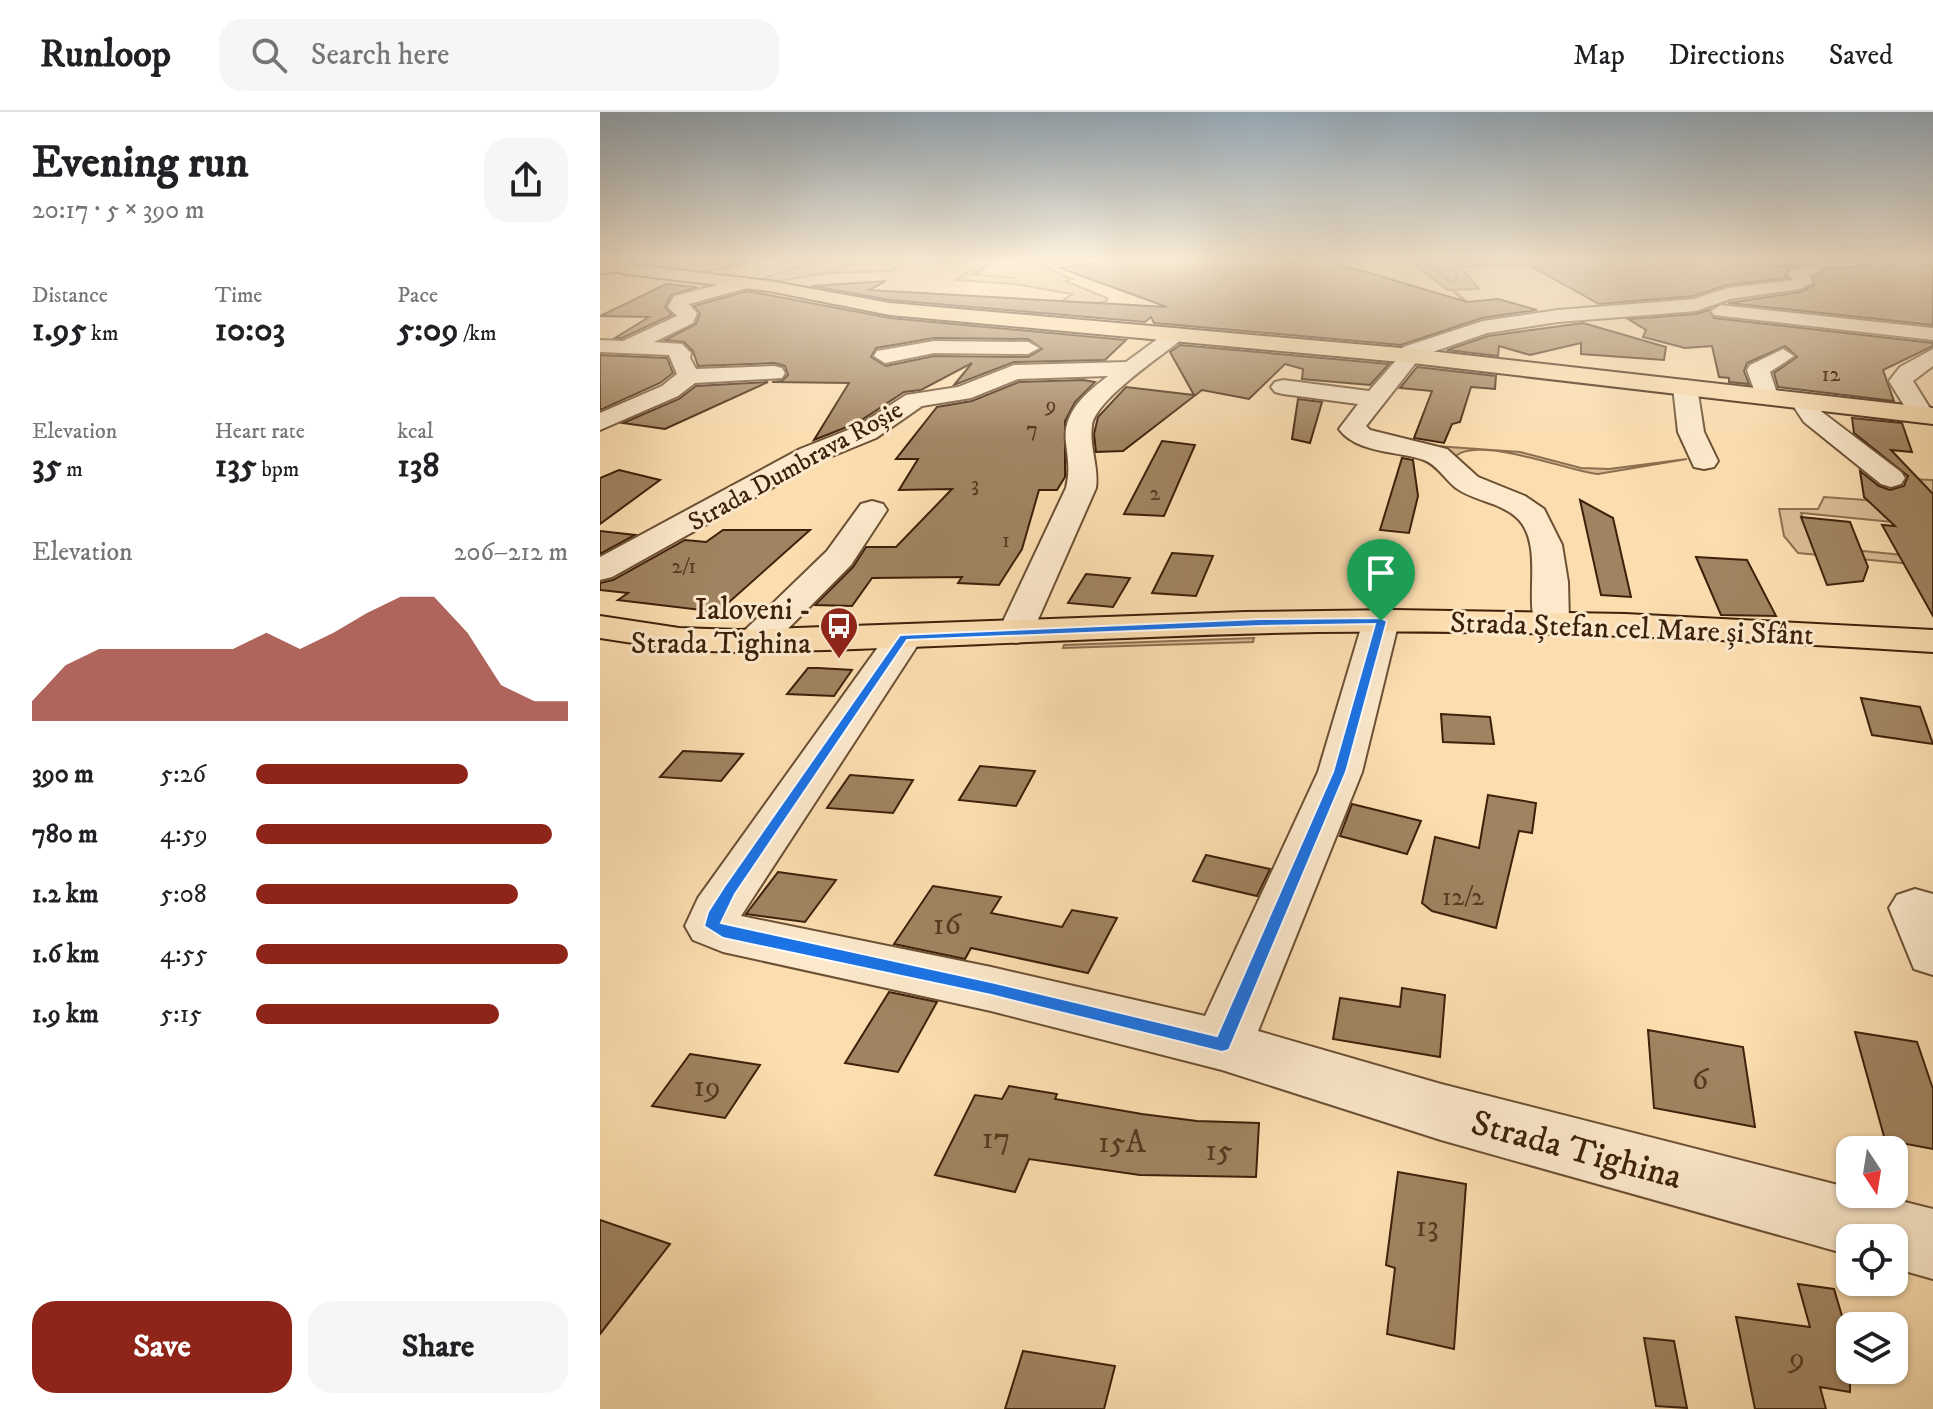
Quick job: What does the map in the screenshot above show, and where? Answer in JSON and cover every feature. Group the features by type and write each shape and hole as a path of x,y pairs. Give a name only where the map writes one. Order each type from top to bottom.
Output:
{"main road":[{"path":"1022,320 1412,356 1927,416"},
{"name":"Strada Ștefan cel Mare și Sfânt","path":"600,627 679,639 755,641 1381,621 1551,621 1737,628 1933,641"}],"street":[{"path":"631,345 685,320"},
{"path":"1534,320 1483,327 1411,352 1412,356 1353,425 1355,432 1437,455 1468,483 1514,502 1533,515 1546,545 1551,582 1551,621"},
{"path":"1782,320 1932,341 1901,381 1927,416"},
{"name":"Strada Dumbrava Roșie","path":"600,570 810,455 867,432 905,405 963,393 1078,324"},
{"path":"1016,632 1086,472 1078,433 1080,419 1098,395 1174,336"},
{"path":"600,346 631,345 677,350 689,376"},
{"name":"Strada Dumbrava Roșie","path":"885,356 934,347 1021,360"},
{"path":"1766,396 1758,370 1783,356"},
{"path":"1021,360 1134,368"},
{"path":"600,422 670,391 689,376 774,373"},
{"path":"1283,387 1374,399"},
{"path":"1685,387 1691,432 1704,461"},
{"path":"1802,401 1813,417 1891,478"},
{"path":"755,641 839,558 872,510"},
{"path":"1222,1045 1340,772 1381,621"},
{"name":"Strada Tighina","path":"904,637 716,912 712,926 723,932 991,989 1222,1045 1441,1112 1933,1244"}],"shaded area":[{"path":"1422,445 1520,452 1581,468 1609,469 1687,459 1598,474 1497,451 1461,453 1452,461"},
{"path":"1884,478 1933,480 1933,526 1801,513 1813,546 1933,558 1933,566 1798,553 1784,536 1779,509 1818,509 1824,497 1894,502 1902,499"},
{"path":"1254,638 1253,642 1063,648 1064,645"}],"building":[{"path":"645,320 662,320 622,338 615,338"},
{"path":"698,320 906,320 1126,340 1105,360 1014,362 954,385 972,363 921,390 904,392 857,423 814,440 849,383 772,382 782,381 788,375 785,366 775,363 698,366 693,351 684,342 665,340 696,324","holes":["934,338 1028,339 1042,349 1028,357 934,356 886,366 871,357 876,348"]},
{"path":"1152,320 1477,320 1401,345 1154,323"},
{"path":"1629,320 1727,320 1933,343 1933,346 1883,370 1894,401 1778,387 1774,373 1797,357 1785,346 1747,363 1744,371 1749,384 1729,382 1729,378 1719,377 1712,346 1685,348 1643,337 1646,330"},
{"path":"1882,320 1933,320 1933,325"},
{"path":"1583,323 1666,347 1664,360 1581,354 1581,343 1530,355 1499,346 1498,356 1447,350 1488,336"},
{"path":"1180,345 1389,364 1370,385 1302,379 1303,369 1285,364 1249,399 1202,390 1123,451 1096,452 1094,434 1098,417 1126,387 1194,395 1170,352"},
{"path":"600,355 667,358 673,373 660,383 600,410"},
{"path":"1417,367 1496,376 1495,389 1471,387 1460,422 1452,424 1444,443 1414,438 1432,391 1400,388"},
{"path":"768,382 665,429 623,423 679,399 696,386"},
{"path":"1019,382 1095,382 1075,402 1065,421 1065,477 1057,490 1039,490 1022,549 999,585 958,583 962,577 872,578 852,606 815,605 853,567 866,547 896,547 952,489 899,490 918,459 896,459 937,407 972,401"},
{"path":"1298,399 1322,402 1310,443 1292,439"},
{"path":"1852,418 1902,423 1912,452 1891,450 1933,494 1933,616 1882,525 1895,526 1864,497 1860,471 1879,486 1890,490 1904,486 1908,476 1854,433"},
{"path":"1162,441 1195,445 1164,516 1124,514"},
{"path":"1402,458 1413,460 1418,496 1409,533 1380,530"},
{"path":"619,470 660,480 600,524 600,478"},
{"path":"1580,500 1613,518 1631,597 1601,595"},
{"path":"1801,517 1850,522 1868,567 1863,581 1827,585"},
{"path":"723,530 810,530 718,612 618,600 628,593 600,590 600,583 613,580 685,540 706,542"},
{"path":"600,531 635,535 600,554"},
{"path":"1172,553 1213,556 1196,596 1152,593"},
{"path":"1696,557 1747,560 1776,616 1721,615"},
{"path":"1086,574 1130,578 1113,607 1068,603"},
{"path":"808,668 852,670 834,696 787,694"},
{"path":"1861,698 1920,707 1933,744 1872,735"},
{"path":"1441,714 1490,717 1494,744 1443,742"},
{"path":"683,751 743,754 721,781 660,777"},
{"path":"980,766 1035,771 1016,806 959,800"},
{"path":"850,775 913,780 893,813 827,808"},
{"path":"1488,795 1536,803 1532,833 1519,831 1496,928 1432,911 1422,903 1435,837 1479,848"},
{"path":"1352,804 1421,821 1407,854 1340,836"},
{"path":"1206,855 1270,869 1257,896 1193,881"},
{"path":"778,872 836,880 805,922 746,914"},
{"path":"933,886 1001,897 991,913 1062,927 1072,910 1117,918 1088,973 971,948 965,959 894,944"},
{"path":"1402,988 1445,995 1440,1057 1333,1039 1340,998 1400,1007"},
{"path":"889,992 937,1002 898,1072 845,1063"},
{"path":"1648,1030 1743,1047 1755,1127 1654,1108"},
{"path":"1855,1032 1917,1042 1933,1089 1933,1149 1908,1144 1908,1136 1884,1136"},
{"path":"690,1054 760,1065 725,1118 652,1106"},
{"path":"1009,1086 1057,1094 1055,1099 1142,1114 1197,1121 1259,1123 1256,1177 1140,1175 1029,1159 1015,1192 935,1175 975,1095 1002,1099"},
{"path":"1398,1172 1466,1184 1454,1349 1387,1334 1395,1268 1386,1265"},
{"path":"600,1220 670,1244 600,1334"},
{"path":"1798,1284 1834,1289 1841,1312 1836,1312 1836,1384 1850,1384 1850,1392 1820,1387 1826,1409 1755,1409 1736,1317 1810,1327"},
{"path":"1644,1338 1674,1341 1687,1408 1656,1406"},
{"path":"1023,1351 1115,1366 1104,1409 1005,1409"}],"place":[{"name":"Ialoveni - Strada Tighina","path":"839,660"}],"route":[{"path":"1381,621 1340,772 1222,1045 991,989 723,932 712,926 716,912 904,637 1260,622 1381,621"}]}
